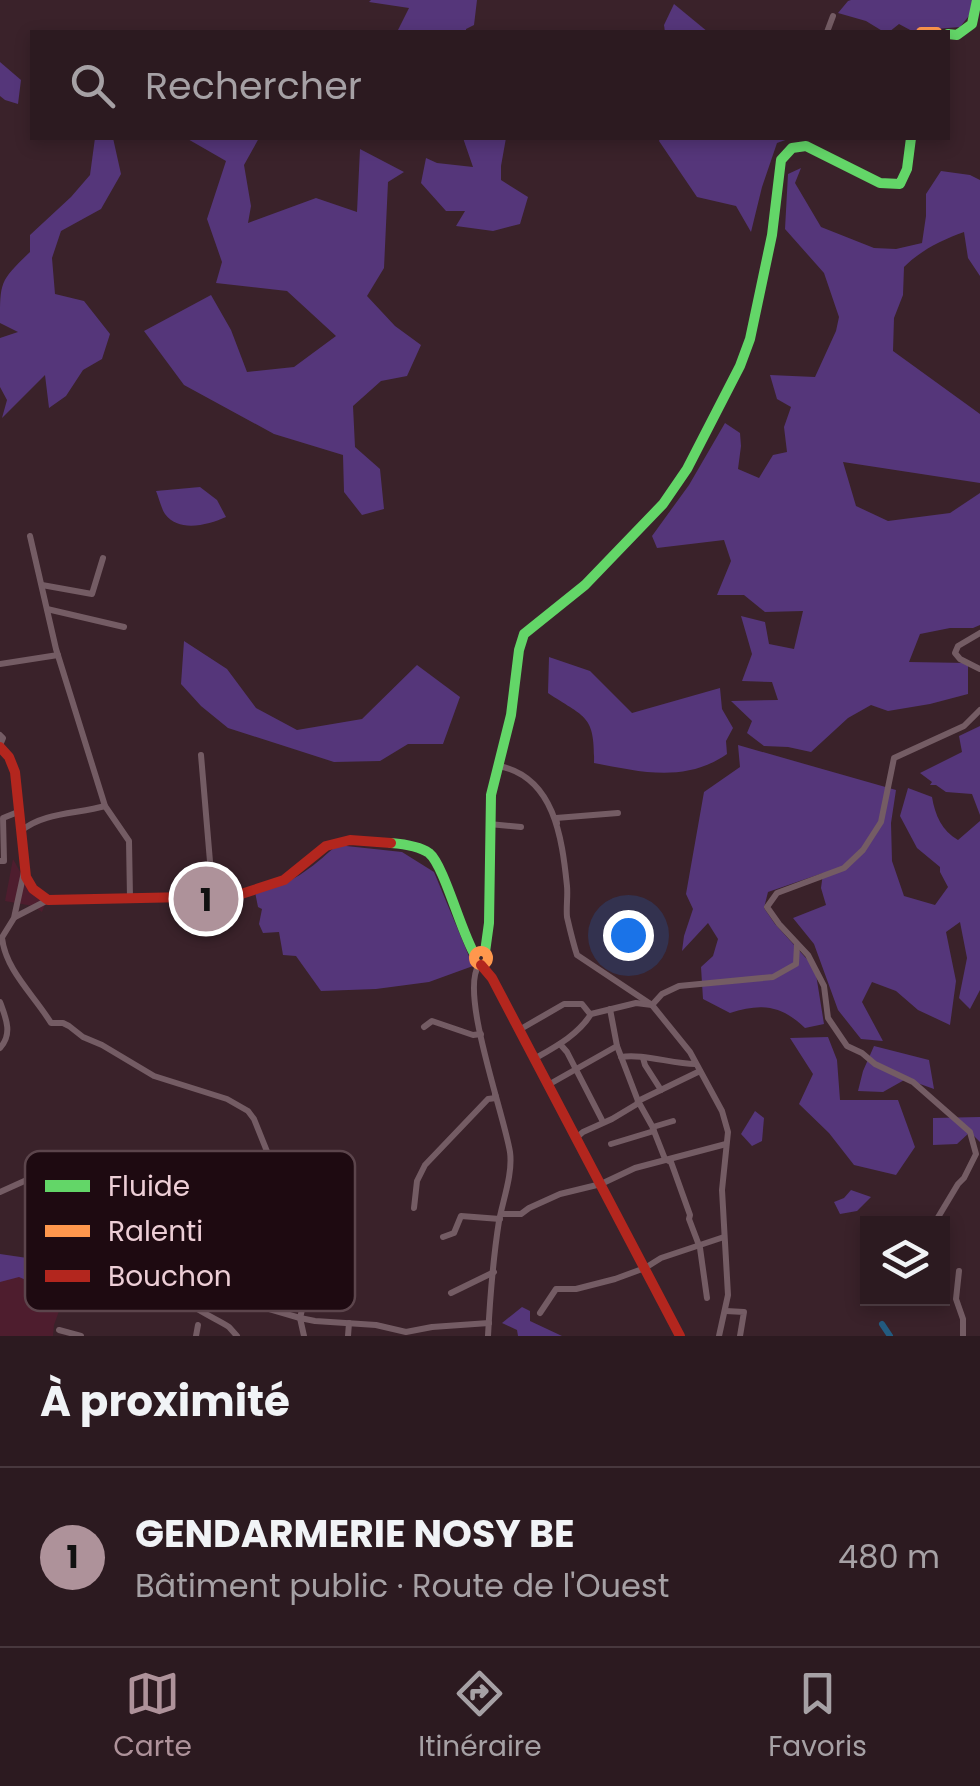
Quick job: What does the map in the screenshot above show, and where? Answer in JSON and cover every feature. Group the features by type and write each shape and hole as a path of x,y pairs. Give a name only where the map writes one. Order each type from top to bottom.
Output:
{"main road":[{"path":"950,34 957,35 972,24 977,0"},
{"path":"480,958 489,923 492,795 514,702 524,634 585,585 663,504 688,469 750,339 772,235 781,160 792,148 807,142 880,184 900,184 907,170 910,140"},
{"path":"0,746 15,772 24,870 33,889 48,900 236,896 284,880 326,846 350,840 412,846 432,855 480,958 680,1336"}],"street":[{"path":"828,30 833,16"},
{"path":"30,536 58,655 105,806 128,841 130,899"},
{"path":"42,586 92,594 103,558"},
{"path":"47,609 124,627"},
{"path":"980,633 955,652 960,660 980,669"},
{"path":"0,664 58,655"},
{"path":"939,1216 976,1154 970,1132 913,1082 847,1046 828,1018 824,986 808,955 778,924 768,906 776,894 844,868 863,850 881,822 894,758 964,726 980,710"},
{"path":"0,735 0,746"},
{"path":"201,756 213,897"},
{"path":"499,766 533,782 544,794 558,829"},
{"path":"20,832 33,822 105,806"},
{"path":"0,861 4,861 1,818 18,812"},
{"path":"618,813 556,818 568,920 577,956 652,1005 684,1043 722,1111 728,1132 722,1190 728,1267 726,1311 720,1336"},
{"path":"489,824 521,828"},
{"path":"24,870 14,918 1,939 13,968 50,1022 70,1026 154,1076 240,1105 252,1114 266,1151"},
{"path":"14,918 48,900"},
{"path":"652,1005 662,994 679,986 773,977 796,964 797,945"},
{"path":"480,958 473,972 472,988 511,1156 500,1216 488,1336"},
{"path":"0,1002 8,1027 8,1037 0,1048"},
{"path":"534,1059 560,1044 591,1014 636,1003 652,1005"},
{"path":"518,1031 564,1004 582,1004 591,1014"},
{"path":"610,1009 617,1046 638,1101 665,1159 671,1162 690,1215 704,1268 707,1298"},
{"path":"424,1027 432,1020 481,1034"},
{"path":"560,1044 568,1052 603,1122"},
{"path":"548,1084 617,1046"},
{"path":"621,1057 630,1055 698,1067"},
{"path":"643,1058 661,1090"},
{"path":"576,1138 698,1067"},
{"path":"414,1208 417,1181 425,1166 488,1099 496,1098 494,1088"},
{"path":"611,1144 673,1121"},
{"path":"443,1238 454,1233 461,1216 521,1214 560,1194 600,1184 636,1168 726,1144"},
{"path":"0,1192 25,1181"},
{"path":"540,1313 556,1289 576,1289 615,1279 724,1236"},
{"path":"959,1271 956,1299 963,1319 963,1336"},
{"path":"451,1293 494,1272"},
{"path":"202,1311 236,1336"},
{"path":"276,1311 315,1322 392,1327 406,1334 432,1327 489,1323"},
{"path":"302,1311 304,1336"},
{"path":"726,1311 744,1312 740,1336"},
{"path":"348,1336 349,1322"},
{"path":"196,1336 198,1325"},
{"path":"59,1330 81,1336"}],"shaded area":[{"path":"477,0 474,25 466,30 398,30 409,8 369,2"},
{"path":"973,0 972,12 960,27 924,30 910,30 899,24 892,30 881,30 838,13 848,1"},
{"path":"674,4 706,30 665,30"},
{"path":"0,62 21,80 18,104 0,96"},
{"path":"95,140 113,140 121,174 101,209 61,231 52,258 55,294 84,301 110,334 102,359 83,370 66,396 49,408 45,375 2,418 7,400 0,387 0,338 18,332 0,323 4,283 30,252 30,235 90,175"},
{"path":"189,140 258,140 244,165 251,206 248,223 316,198 357,212 360,149 404,172 388,182 384,268 367,296 395,326 421,345 407,376 381,381 353,406 355,447 380,469 384,509 362,515 344,492 343,455 274,434 184,385 144,331 211,295 231,330 247,372 294,367 336,336 287,291 216,283 222,262 207,219 226,161"},
{"path":"464,140 506,140 501,180 528,197 520,224 493,231 456,226 465,211 446,211 421,183 426,158 473,167"},
{"path":"785,140 777,143 751,232 736,206 697,197 659,141"},
{"path":"801,168 795,183 821,227 874,248 896,249 922,243 926,194 941,171 980,180 980,276 968,258 964,232 932,246 904,267 903,295 894,318 893,351 980,414 980,483 843,462 856,506 888,521 950,513 980,493 980,625 920,634 909,662 968,663 968,694 888,711 871,705 848,718 811,752 764,746 747,733 752,721 731,701 778,700 772,682 742,681 752,654 741,616 765,622 769,644 794,649 803,611 765,612 744,595 717,595 731,561 724,540 657,548 652,536 689,485 725,423 740,433 738,469 759,478 773,455 787,452 784,427 791,407 777,399 770,375 815,377 836,331 839,317 824,273 785,229 788,174"},
{"path":"200,487 217,500 226,517 202,525 186,525 165,514 156,491"},
{"path":"184,641 227,669 256,708 297,730 362,719 417,665 460,697 443,744 408,744 380,761 334,762 228,728 181,684"},
{"path":"549,657 590,671 632,713 720,688 722,709 733,728 726,741 727,754 679,772 646,772 594,763 590,726 579,713 548,693"},
{"path":"980,726 980,815 972,794 946,792 930,785 932,782 920,773 962,752 959,736"},
{"path":"738,745 896,790 891,823 892,861 904,896 935,905 948,887 940,867 917,848 900,816 908,788 932,797 940,822 958,840 980,821 980,990 970,1009 959,998 967,958 960,922 946,932 956,981 950,1025 918,1010 896,991 872,982 862,1002 883,1041 861,1039 838,1010 814,944 793,918 826,905 821,888 823,873 768,892 764,908 815,968 824,1024 805,1028 770,1008 730,1013 703,999 701,967 713,956 718,939 708,923 682,951 693,909 686,894 704,792 740,767"},
{"path":"337,845 402,852 434,872 473,966 429,982 321,991 296,956 283,955 279,932 263,933 259,924 262,909 255,892 300,875"},
{"path":"13,859 23,877 46,902 42,912 33,906 5,901"},
{"path":"828,1037 837,1060 840,1100 898,1100 915,1147 896,1175 854,1165 799,1104 813,1074 790,1038"},
{"path":"874,1046 929,1060 934,1089 906,1079 883,1092 858,1091"},
{"path":"755,1111 764,1118 762,1141 752,1146 741,1134"},
{"path":"980,1117 980,1142 970,1132 957,1144 933,1145 933,1118"},
{"path":"851,1190 871,1197 857,1211 840,1214 834,1202"},
{"path":"0,1254 25,1258 25,1280 19,1277 0,1282"},
{"path":"14,1274 25,1278 25,1311 59,1311 53,1336 0,1336 0,1277"},
{"path":"522,1307 530,1311 530,1321 562,1336 518,1336 517,1330 502,1323"}],"waterway":[{"path":"882,1324 890,1336"}],"traffic: fast":[{"path":"950,34 957,35 972,24 977,0"},
{"path":"485,952 491,795 511,715 524,634 585,585 663,504 687,469 750,339 772,235 781,160 792,148 806,146 880,183 900,184 907,169 911,140"},
{"path":"391,843 421,849 435,860 475,955"}],"traffic: slow":[{"path":"481,951 488,958 481,965 474,958 481,951"}],"traffic: jam":[{"path":"0,747 15,772 26,877 33,889 48,900 235,896 284,880 326,846 350,840 391,843"},
{"path":"481,965 492,978 680,1336"}],"place":[{"name":"GENDARMERIE NOSY BE","path":"206,899"}]}
